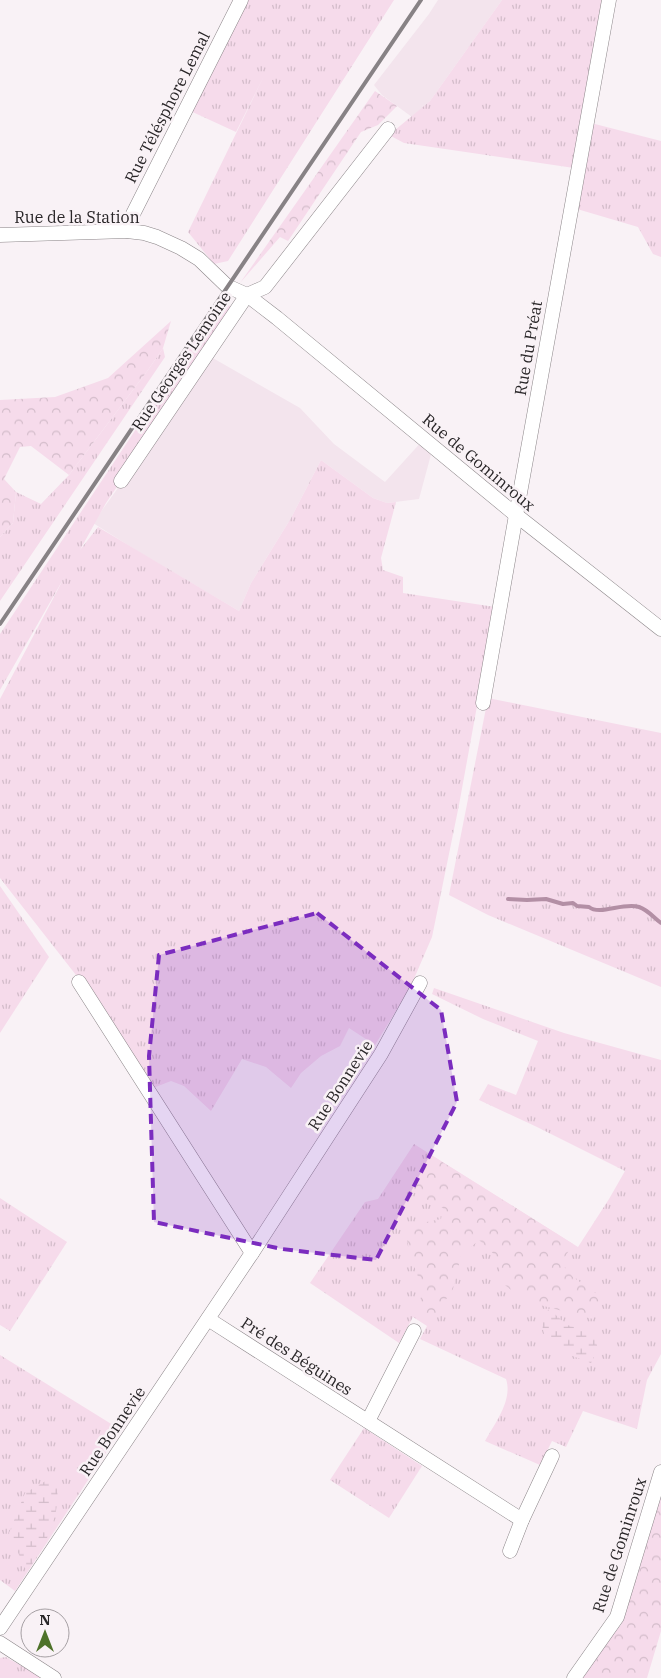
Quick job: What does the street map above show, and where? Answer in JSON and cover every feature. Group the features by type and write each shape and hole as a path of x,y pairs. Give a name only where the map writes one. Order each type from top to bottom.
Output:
{"street":[{"name":"Rue Télésphore Lemal","path":"127,231 133,214 241,0"},
{"name":"Rue du Préat","path":"483,703 609,0"},
{"name":"Rue Georges Lemoine","path":"122,481 247,295 265,287 388,129"},
{"name":"Rue de la Station","path":"0,235 127,231 144,233 169,242 198,259 228,286 247,295 277,318"},
{"name":"Rue de Gominroux","path":"277,318 516,515 661,629"},
{"path":"79,982 252,1253"},
{"name":"Rue Bonnevie","path":"0,1628 252,1253 381,1054 420,983"},
{"name":"Pré des Béguines","path":"208,1319 522,1520"},
{"path":"368,1421 414,1331"},
{"path":"510,1551 522,1520 552,1456"},
{"name":"Rue de Gominroux","path":"574,1678 617,1617 661,1472"},
{"path":"0,1643 54,1678"}],"highlighted area":[{"path":"317,913 441,1010 457,1102 376,1260 282,1249 154,1222 149,1056 159,955"}],"shaded area":[{"path":"438,0 502,0 430,101 412,117 382,95 374,85"},
{"path":"211,357 300,408 334,444 385,482 424,439 433,447 419,499 387,503 373,498 321,460 291,518 251,583 239,611 93,523"}],"green space":[{"path":"246,0 394,0 228,261 214,264 188,232 264,76 236,132 186,109"},
{"path":"502,0 606,0 574,168 404,143 389,135 430,101"},
{"path":"375,91 397,106 378,125 361,132 288,241 280,237 240,283"},
{"path":"591,123 661,141 661,257 653,254 638,227 577,209"},
{"path":"221,301 232,307 195,371 106,503 80,550 98,527 239,611 251,583 291,518 321,460 373,498 387,503 396,502 381,558 383,570 403,577 403,593 495,607 459,805 432,937 410,988 375,1045 349,1028 340,1046 321,1056 301,1073 291,1088 266,1067 242,1059 211,1111 184,1086 171,1081 148,1090 101,1007 0,878 0,699 65,576 0,690 0,634"},
{"path":"171,321 163,348 69,475 31,446 20,447 4,479 16,492 13,523 0,537 0,400 55,397 108,378"},
{"path":"163,348 165,357 0,601 0,537 13,523 16,492 41,504 69,475"},
{"path":"488,698 661,733 661,987 488,915 449,895"},
{"path":"0,886 49,957 0,1033"},
{"path":"434,988 564,1033 661,1060 661,1354 647,1380 637,1429 583,1411 566,1447 552,1441 540,1465 485,1441 505,1403 508,1387 506,1379 420,1339 427,1326 413,1317 399,1343 310,1283 365,1202 378,1199 414,1144 578,1247 625,1171 479,1100 488,1084 516,1095 538,1041 483,1019 432,994"},
{"path":"431,1155 573,1244 561,1263 573,1277 601,1297 593,1319 540,1305 517,1295 500,1281 499,1259 479,1240 461,1256 453,1289 437,1313 425,1314 419,1304 423,1290 410,1255 406,1235 417,1224 441,1219 443,1208 411,1191"},
{"path":"0,1198 67,1242 10,1331 0,1325"},
{"path":"549,1309 567,1325 593,1332 598,1349 591,1363 570,1355 545,1339 541,1319"},
{"path":"0,1355 121,1430 15,1591 0,1580"},
{"path":"364,1428 422,1466 389,1518 330,1480"},
{"path":"661,1477 661,1631 647,1678 572,1678 621,1625 642,1538"},
{"path":"49,1479 56,1482 57,1506 51,1530 27,1572 9,1533 25,1493"},
{"path":"6,1657 44,1678 0,1678 0,1658"}],"waterway":[{"path":"508,899 546,899 563,904 573,903 577,906 599,910 633,906 645,910 661,923"}],"railway":[{"path":"0,624 421,0"}]}
